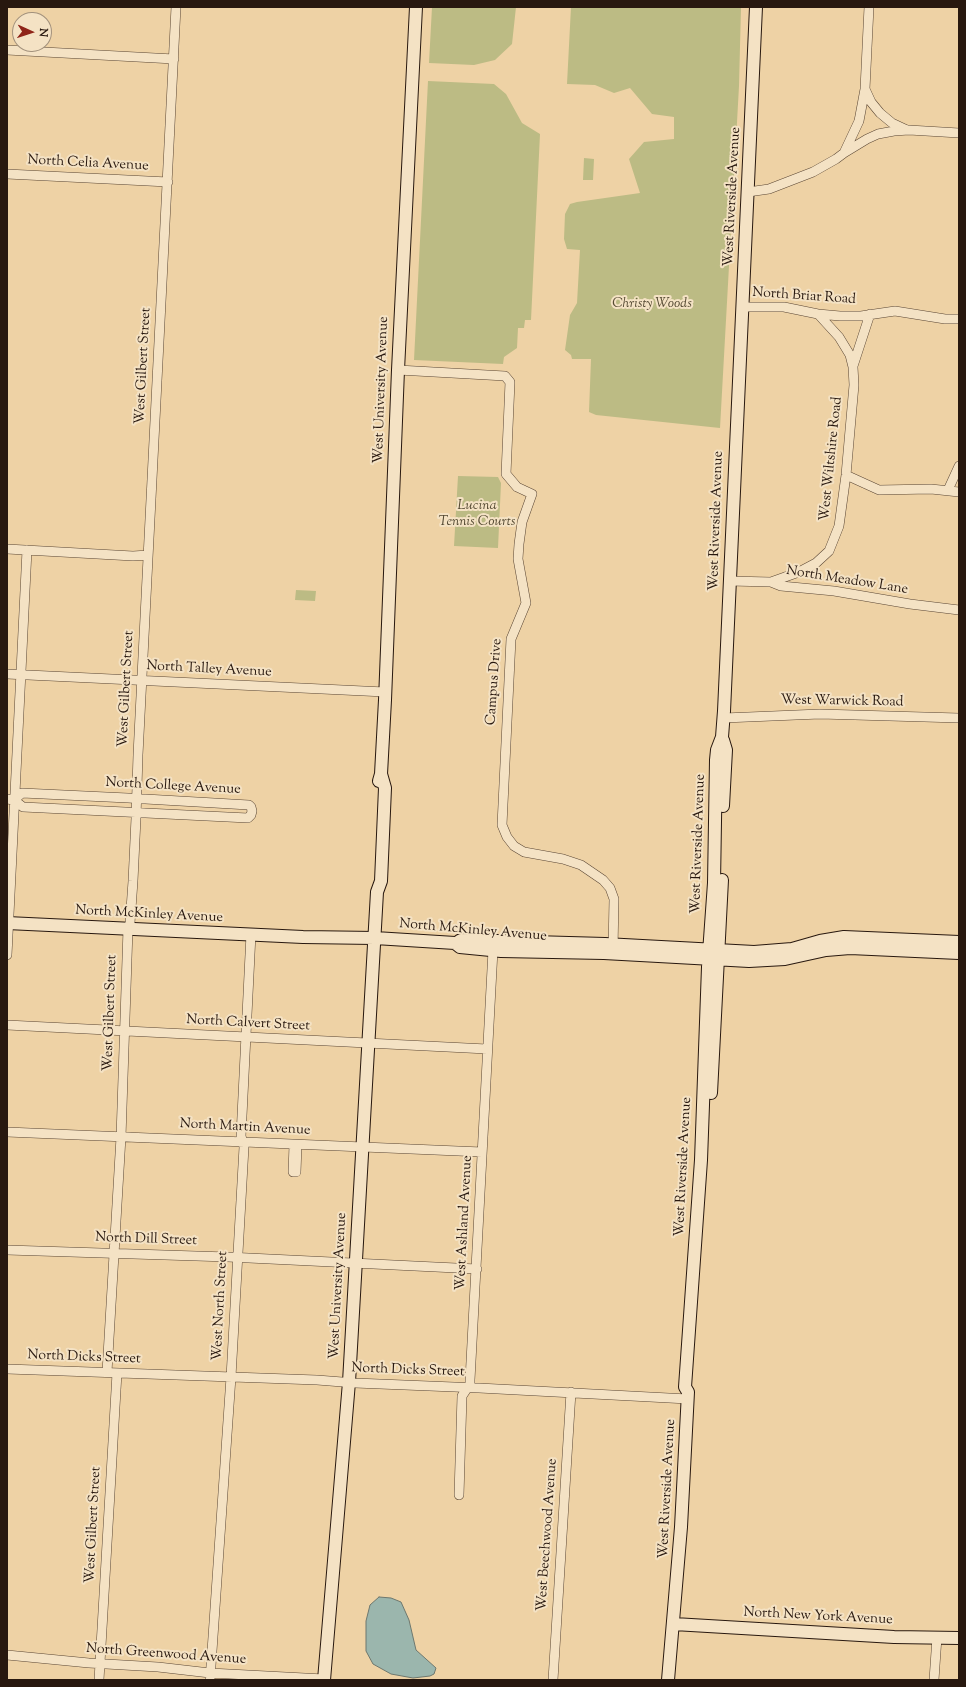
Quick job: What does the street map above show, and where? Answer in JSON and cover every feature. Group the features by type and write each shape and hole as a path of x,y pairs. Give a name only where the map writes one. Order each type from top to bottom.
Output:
{"street":[{"name":"West Gilbert Street","path":"99,1680 112,1372 113,1253 121,1137 128,928 130,922 133,888 141,681 176,7"},
{"name":"West University Avenue","path":"324,1680 349,1382 377,892 381,881 385,788 381,774 398,370 416,7"},
{"name":"West Riverside Avenue","path":"668,1680 682,1528 688,1395 685,1387 716,954 714,883 716,760 717,750 722,737 724,718 756,7"},
{"path":"844,153 859,121 865,89 869,7"},
{"path":"7,50 174,59"},
{"path":"865,89 871,102 880,113 892,122 909,130"},
{"path":"748,192 768,189 813,172 878,134 909,130 959,133"},
{"name":"North Celia Avenue","path":"7,174 168,182"},
{"name":"North Briar Road","path":"743,307 784,307 818,314 840,316 895,311 945,319 959,319"},
{"name":"West Wiltshire Road","path":"771,582 799,572 816,563 829,551 839,526 846,475 854,385 853,367 850,355 839,337 818,314"},
{"path":"853,367 870,314"},
{"name":"Campus Drive","path":"398,370 505,376 510,382 506,474 516,488 532,494 522,522 519,544 518,559 526,603 511,639 502,825 507,837 514,846 524,852 563,859 581,866 603,880 610,888 614,899 613,949"},
{"path":"948,490 959,466"},
{"path":"846,475 879,490 931,489 959,492"},
{"path":"7,549 132,556 148,555"},
{"path":"7,955 11,799 20,674 26,550"},
{"name":"North Meadow Lane","path":"730,581 771,582 781,586 834,591 910,604 959,610"},
{"name":"North Talley Avenue","path":"7,674 385,692"},
{"name":"West Warwick Road","path":"724,718 820,714 959,718"},
{"name":"North College Avenue","path":"22,793 137,799 249,805 252,811 248,818 24,807 11,799 22,793"},
{"name":"North McKinley Avenue","path":"8,923 302,937 375,938 455,943 460,947 493,950 613,949 716,954 766,961 785,959 826,950 850,948 959,953"},
{"name":"West North Street","path":"210,1677 238,1258 243,1142 241,1136 251,934"},
{"name":"North McKinley Avenue","path":"716,954 779,951 844,937 959,942"},
{"path":"455,943 461,940 613,949"},
{"name":"West Ashland Avenue","path":"459,1495 462,1396 468,1387 470,1380 477,1269 493,950"},
{"name":"North Calvert Street","path":"7,1025 487,1049"},
{"name":"North Martin Avenue","path":"7,1132 482,1152"},
{"name":"North Dill Street","path":"7,1250 238,1258 477,1269"},
{"path":"7,1369 7,1376"},
{"name":"North Dicks Street","path":"7,1369 112,1372 571,1392 688,1395"},
{"name":"West Beechwood Avenue","path":"553,1680 571,1392"},
{"name":"North New York Avenue","path":"674,1624 894,1637 959,1638"},
{"path":"934,1680 937,1637"},
{"name":"North Greenwood Avenue","path":"7,1655 158,1667 210,1677 324,1680"}],"green space":[{"path":"432,7 516,7 512,44 495,60 474,65 429,63"},
{"name":"Christy Woods","path":"571,7 741,7 739,86 720,428 596,415 589,412 591,359 572,359 571,355 565,350 570,315 577,303 580,250 567,249 564,239 565,214 570,204 640,193 629,159 644,142 674,139 674,117 652,114 630,88 614,93 595,85 567,84"},
{"path":"428,81 494,84 506,94 522,123 540,134 531,320 525,320 524,328 518,328 517,348 504,357 503,364 414,360"},
{"path":"584,158 594,159 593,180 583,180"},
{"name":"Lucina Tennis Courts","path":"458,476 498,477 501,483 498,548 454,546"},
{"path":"296,590 316,591 315,601 295,600"}],"water":[{"path":"379,1597 391,1598 401,1602 409,1620 416,1650 436,1668 434,1674 430,1676 413,1678 391,1674 373,1664 366,1651 366,1621 370,1605"}]}
